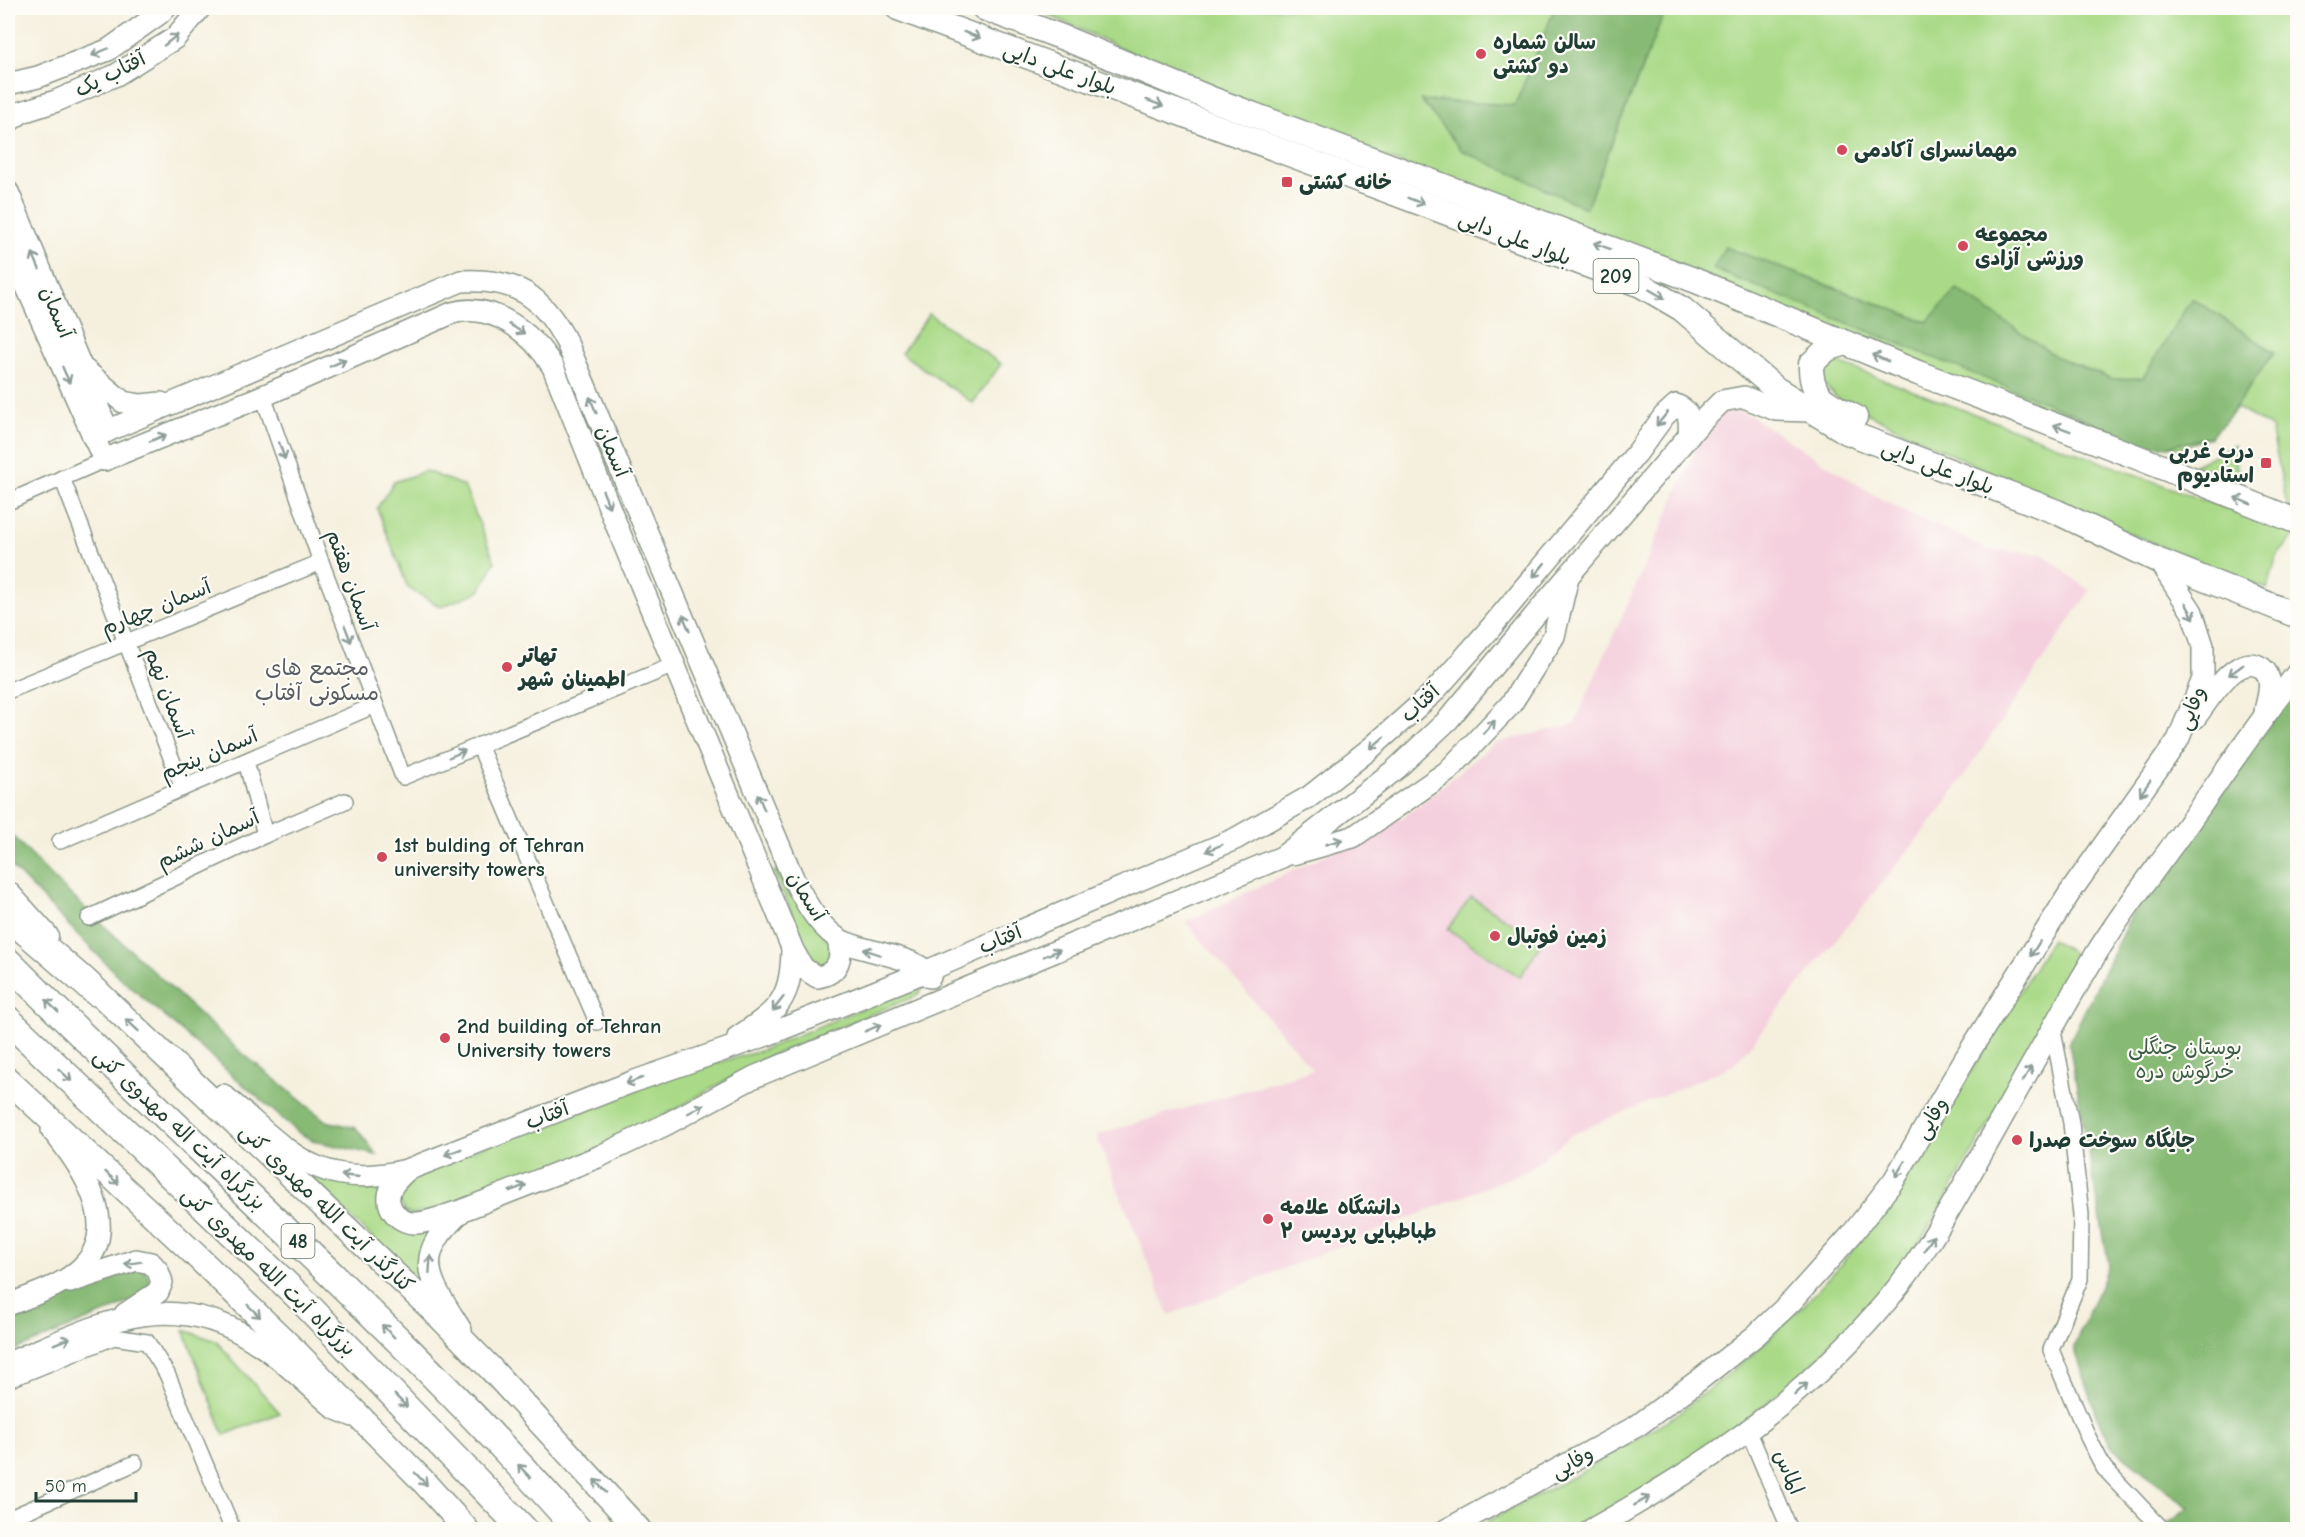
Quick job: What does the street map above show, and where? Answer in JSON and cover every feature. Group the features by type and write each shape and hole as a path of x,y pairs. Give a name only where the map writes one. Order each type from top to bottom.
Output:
{"highway":[{"path":"8,916 96,992"},
{"name":"بزرگراه آیت اله مهدوی کنی","path":"8,962 108,1062 326,1268 460,1403 578,1530"},
{"name":"بزرگراه آیت الله مهدوی کنی","path":"8,1020 298,1296 524,1530"}],"main road":[{"name":"بلوار علی دایی","path":"898,8 1641,285 1682,309 1776,389 1847,432 2057,512 2159,561 2298,616"},
{"name":"بلوار علی دایی","path":"984,8 1064,38 1214,100 1694,280 1918,374 2142,459 2298,522"},
{"path":"1846,343 1827,349 1811,363 1811,381 1818,393 1832,405 1919,451 1955,473"},
{"name":"کنارگذر آیت الله مهدوی کنی","path":"8,894 96,992 368,1247 474,1352 639,1530"},
{"path":"15,1088 295,1351 422,1480 467,1530"}],"street":[{"name":"آفتاب یک","path":"8,84 38,77 108,50 165,8"},
{"name":"آفتاب یک","path":"8,122 22,112 56,101 116,75 175,38 200,8"},
{"name":"آسمان","path":"8,192 80,365 101,434 104,460 263,396 452,313 465,309 489,314 523,331 545,354 553,368 792,950"},
{"name":"آسمان","path":"8,245 101,434"},
{"name":"آسمان","path":"101,434 461,280 496,282 533,296 548,310 567,344 793,878 814,915 837,938 881,955 910,962 927,971"},
{"path":"80,365 123,402 141,405 180,401"},
{"name":"آسمان هفتم","path":"263,396 321,562 403,777 479,745"},
{"name":"آفتاب","path":"474,1352 434,1287 429,1272 435,1240 463,1210 598,1157 665,1125 754,1077 1278,858 1396,769 1448,720 1689,436 1722,401 1744,397 1776,410 1810,411"},
{"name":"آفتاب","path":"166,1056 202,1078 279,1143 312,1165 352,1177 382,1176 407,1170 632,1082 767,1035 927,971 1235,839 1309,797 1371,748 1433,693 1503,614 1637,453 1664,416 1676,405 1685,409 1691,420 1689,436"},
{"path":"8,502 104,460"},
{"name":"آسمان نهم","path":"62,478 183,788"},
{"name":"وفایی","path":"1446,1530 1636,1426 1755,1336 1852,1234 1893,1180 1966,1057 2069,894 2178,740 2203,679 2204,645 2192,612 2159,561"},
{"name":"آسمان چهارم","path":"8,691 321,562"},
{"path":"1278,858 1353,837 1448,771 1511,704 1554,636 1568,577"},
{"path":"2178,740 2228,675 2242,664 2254,663 2264,669 2270,680 2264,714"},
{"path":"597,1022 479,745 674,665"},
{"path":"1591,1530 1666,1487 1749,1432 1789,1400 1835,1358 1880,1310 1917,1262 2097,953 2125,910 2264,714 2298,672"},
{"name":"آسمان پنجم","path":"60,841 375,705"},
{"path":"246,761 264,835"},
{"name":"آسمان ششم","path":"89,918 264,835 345,801"},
{"path":"792,950 803,968 817,977 823,976 835,969 840,960 841,948 837,938"},
{"path":"709,1055 763,1020 781,1001 788,990 792,976 792,950"},
{"path":"927,971 940,999"},
{"path":"2053,1031 2071,1123 2081,1215 2080,1279 2051,1350 2088,1437 2104,1468 2163,1530"},
{"path":"15,1088 57,1137 81,1171 91,1187 98,1212 99,1234 95,1251 80,1270 52,1287"},
{"path":"407,1170 391,1189 388,1199 391,1210 398,1217 407,1222 418,1223 463,1210"},
{"path":"8,1305 52,1287 103,1273 135,1260 151,1263 158,1271 162,1282 158,1292 117,1319 8,1363"},
{"path":"117,1319 171,1312 211,1321 234,1330 268,1351 336,1409 360,1419"},
{"path":"8,1380 114,1337 147,1342 167,1374 233,1530"},
{"name":"الماس","path":"1749,1432 1790,1530"},
{"path":"8,1519 135,1463"}],"shaded area":[{"path":"1723,412 1744,412 1884,501 1987,550 2042,554 2090,591 1938,814 1734,1065 1573,1134 1526,1171 1169,1315 1096,1135 1313,1070 1186,922 1404,817 1495,743 1574,724 1702,436"}],"green space":[{"name":"مجموعه ورزشی آزادی","path":"1033,8 2297,8 2297,507 2287,505 2271,427 2237,408 2210,437 2179,448 2029,411 1207,87"},
{"path":"1555,8 1666,8 1586,208 1461,150 1421,100 1515,105"},
{"path":"1725,247 1927,322 1957,289 2057,357 2112,379 2143,378 2192,298 2274,352 2227,419 2210,437 2162,447 2132,442 2081,417 1713,269"},
{"path":"929,314 1001,364 973,403 901,353"},
{"path":"1831,360 2296,534 2277,556 2267,589 2067,508 1838,399 1821,381 1824,369"},
{"path":"2234,445 2236,464 2243,486 2191,467"},
{"path":"426,471 464,486 495,562 480,591 441,607 408,588 377,508 394,482"},
{"name":"بوستان جنگلی خرگوش دره","path":"2297,686 2297,1529 2163,1529 2161,1527 2189,1508 2111,1446 2096,1412 2074,1347 2109,1265 2069,1043 2131,916"},
{"path":"8,831 58,883 236,1048 326,1121 356,1128 377,1155 314,1141 299,1133 119,977 8,863"},
{"path":"781,868 830,944 830,960 822,966 813,964 806,954 799,930 774,872"},
{"name":"زمین فوتبال","path":"1471,897 1542,942 1520,977 1448,929"},
{"path":"2052,939 2084,961 1919,1244 1874,1302 1808,1369 1724,1438 1605,1514 1576,1529 1471,1530 1580,1473 1679,1413 1752,1355 1804,1305 1838,1268 1887,1207"},
{"path":"918,985 921,990 918,995 768,1057 619,1141 458,1206 408,1215 395,1196 408,1177 625,1089 760,1051"},
{"path":"278,1149 388,1181 383,1205 441,1223 435,1297"},
{"path":"138,1266 145,1270 150,1281 142,1295 117,1308 8,1353 8,1315 47,1298"},
{"path":"184,1330 216,1341 280,1413 224,1435"}],"place":[{"name":"سالن شماره دو کشتی","path":"1481,54"},
{"name":"مهمانسرای آکادمی","path":"1842,150"},
{"name":"خانه کشتی","path":"1287,182"},
{"name":"مجموعه ورزشی آزادی","path":"1963,246"},
{"name":"درب غربی استادیوم","path":"2266,463"},
{"name":"تهاتر اطمینان شهر","path":"507,667"},
{"name":"1st bulding of Tehran university towers","path":"382,857"},
{"name":"زمین فوتبال","path":"1495,936"},
{"name":"2nd building of Tehran University towers","path":"445,1038"},
{"name":"جایگاه سوخت صدرا","path":"2017,1140"},
{"name":"دانشگاه علامه طباطبایی پردیس ۲","path":"1268,1219"}],"district":[{"name":"مجتمع های مسکونی آفتاب","path":"317,680"}]}
